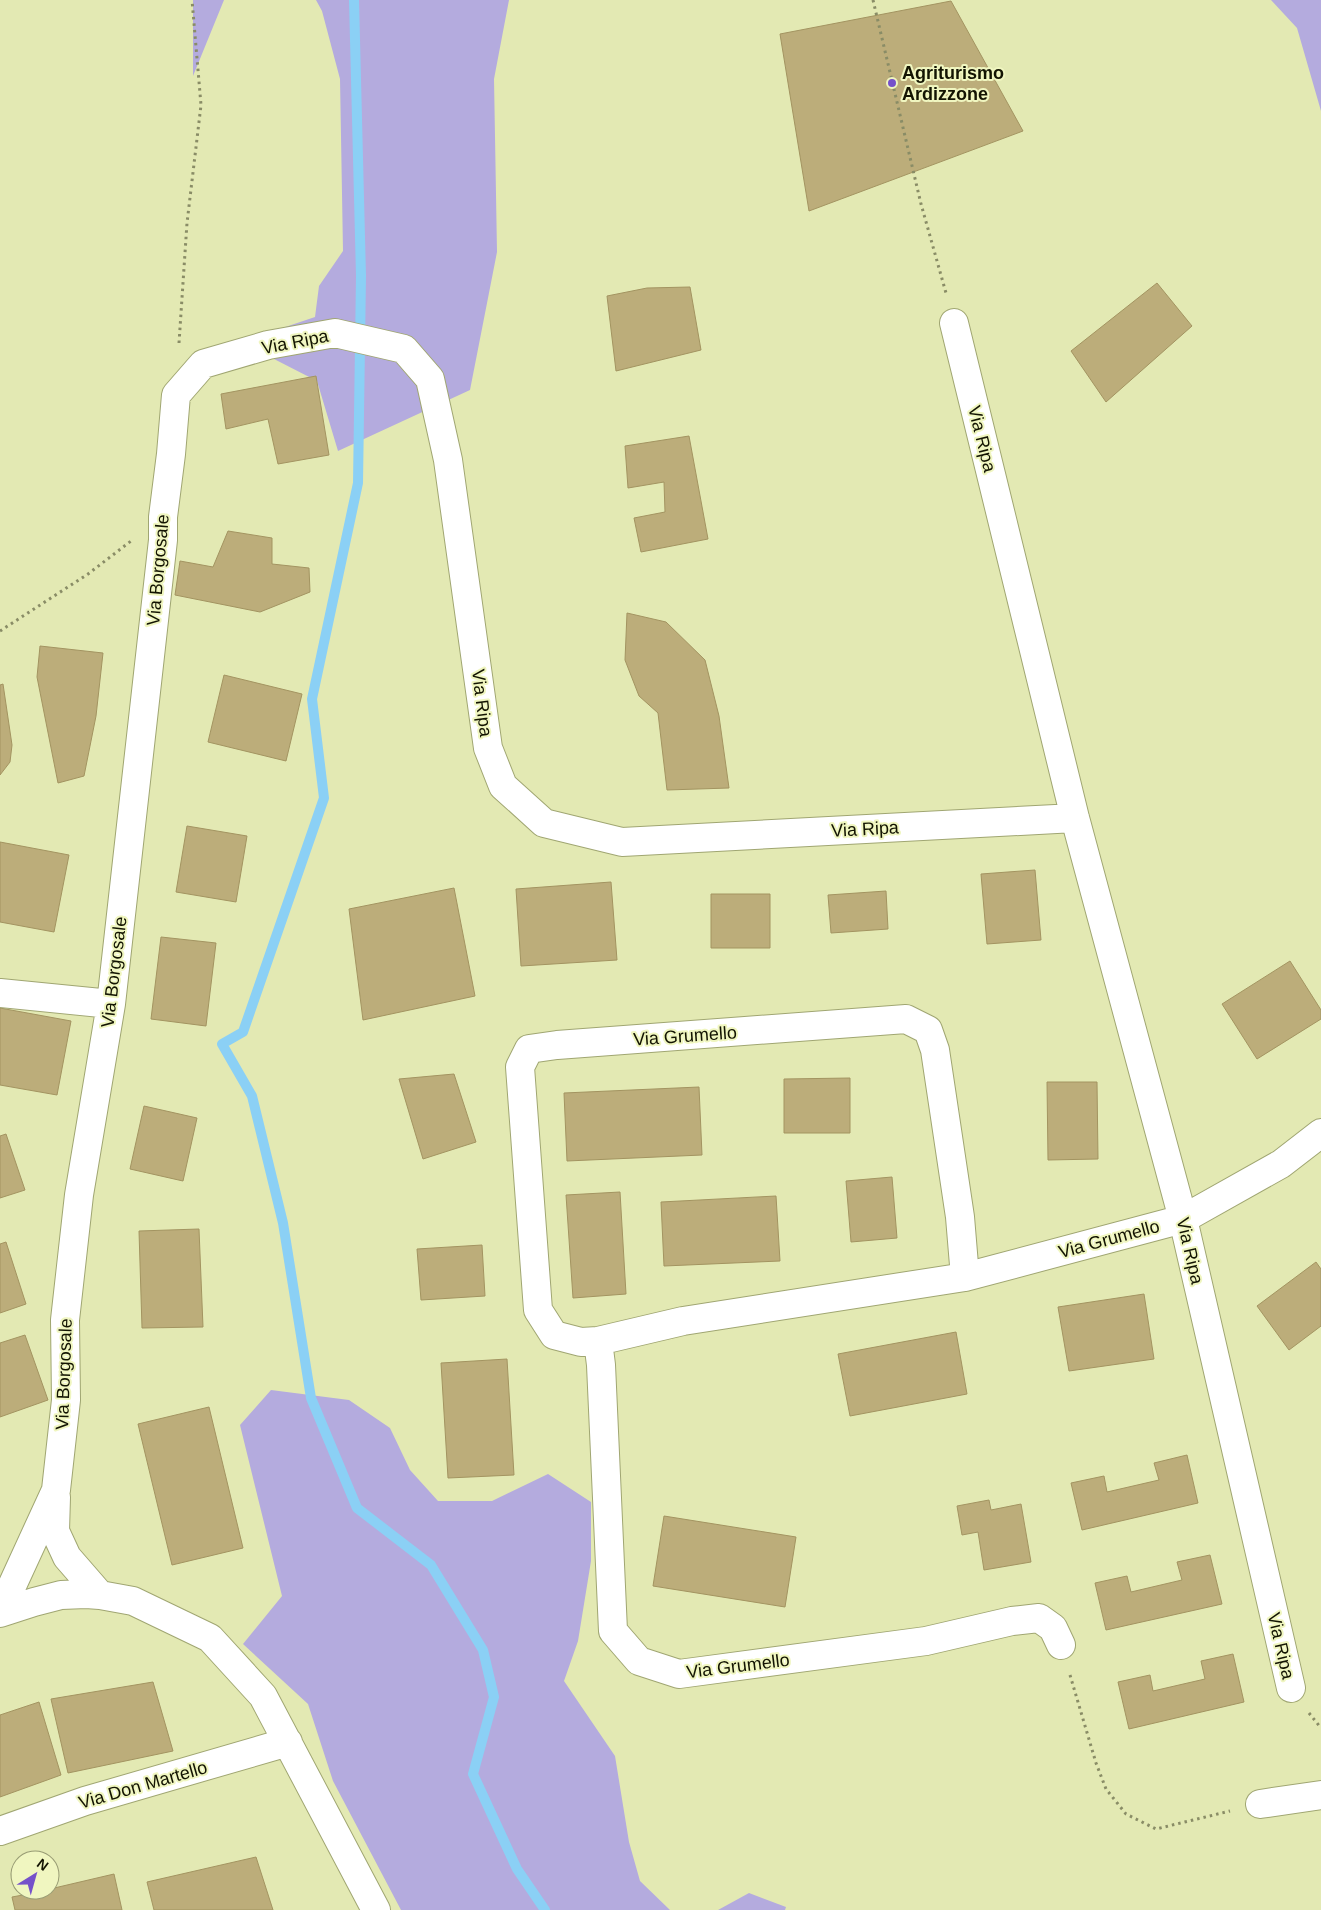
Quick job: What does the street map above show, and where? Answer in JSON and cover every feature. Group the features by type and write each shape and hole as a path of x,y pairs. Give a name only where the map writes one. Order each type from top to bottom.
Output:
{"street":[{"name":"Via Ripa","path":"954,323 1074,818 1183,1219 1291,1688"},
{"name":"Via Ripa","path":"172,454 176,395 203,364 268,345 336,333 404,349 430,379 448,460 488,748 503,786 544,823 622,842 1074,818"},
{"name":"Via Borgosale","path":"100,1595 67,1557 55,1531 56,1490 66,1400 65,1320 79,1195 111,1004 163,540 163,517 172,454"},
{"path":"0,993 111,1004"},
{"name":"Via Grumello","path":"965,1277 960,1217 935,1050 928,1030 906,1019 557,1045 529,1049 520,1067 538,1310 554,1335 581,1342 598,1341 683,1321 965,1277 1183,1219 1281,1164 1321,1132"},
{"name":"Via Grumello","path":"598,1341 602,1374 613,1631 639,1661 679,1674 926,1641 1012,1621 1039,1618 1053,1628 1061,1645"},
{"name":"Via Borgosale","path":"0,1613 56,1490"},
{"path":"0,1613 61,1595 100,1595 133,1601 210,1638 263,1696 376,1910"},
{"name":"Via Don Martello","path":"0,1831 85,1801 288,1742"},
{"path":"1260,1804 1321,1795"}],"path":[{"path":"179,348 187,223 201,105 192,0"},
{"path":"873,0 921,204 954,323"},
{"path":"0,631 88,574 163,517"},
{"path":"1061,1645 1106,1789 1126,1814 1156,1829 1260,1804"}],"shaded area":[{"path":"193,0 224,0 193,76"},
{"path":"316,0 509,0 494,79 497,252 470,390 338,451 317,381 241,342 315,317 319,286 343,251 340,79 322,11"},
{"path":"1271,0 1321,0 1321,111 1297,28"},
{"path":"271,1390 349,1400 390,1428 410,1470 438,1501 492,1501 548,1474 591,1502 591,1561 578,1641 564,1681 615,1756 629,1842 640,1881 670,1910 401,1910 333,1781 308,1704 243,1644 282,1596 240,1425"},
{"path":"749,1893 786,1907 785,1910 718,1910"}],"building":[{"name":"Agriturismo Ardizzone","path":"951,1 1023,131 809,211 780,34"},
{"path":"1157,283 1192,326 1106,402 1071,351"},
{"path":"690,287 701,350 616,371 607,296 647,288"},
{"path":"316,376 329,455 278,464 268,419 226,429 221,394"},
{"path":"689,436 708,539 641,552 634,518 665,512 664,482 628,488 625,446"},
{"path":"228,531 272,538 272,564 309,568 310,592 260,612 175,595 180,561 213,567"},
{"path":"627,613 666,622 705,660 719,716 729,788 667,790 658,713 639,696 625,660"},
{"path":"40,646 103,653 96,716 84,776 58,783 37,677"},
{"path":"224,675 302,694 286,761 208,742"},
{"path":"3,684 12,745 10,762 0,775 0,685"},
{"path":"187,826 247,836 236,902 176,892"},
{"path":"0,842 69,855 54,932 0,922"},
{"path":"1035,870 1041,940 987,944 981,874"},
{"path":"611,882 617,960 521,966 516,889"},
{"path":"454,888 475,996 363,1020 349,909"},
{"path":"886,891 888,929 831,933 828,895"},
{"path":"711,894 770,894 770,948 711,948"},
{"path":"161,937 216,943 206,1026 151,1019"},
{"path":"1290,961 1321,1010 1321,1019 1257,1059 1222,1004"},
{"path":"0,1008 71,1021 57,1095 0,1085"},
{"path":"454,1074 476,1142 423,1159 399,1079"},
{"path":"850,1078 850,1133 784,1133 784,1079"},
{"path":"1047,1082 1097,1082 1098,1159 1048,1160"},
{"path":"699,1087 702,1155 567,1161 564,1093"},
{"path":"144,1106 197,1118 183,1181 130,1169"},
{"path":"6,1134 25,1190 0,1198 0,1136"},
{"path":"892,1177 897,1238 851,1242 846,1181"},
{"path":"620,1192 626,1294 573,1298 566,1195"},
{"path":"776,1196 780,1261 664,1266 661,1202"},
{"path":"199,1229 203,1327 142,1328 139,1231"},
{"path":"6,1242 26,1304 0,1313 0,1244"},
{"path":"482,1245 485,1296 421,1300 417,1249"},
{"path":"1316,1262 1321,1269 1321,1326 1289,1350 1257,1306"},
{"path":"1144,1294 1154,1359 1069,1371 1058,1307"},
{"path":"956,1332 967,1394 850,1416 838,1354"},
{"path":"25,1335 48,1400 0,1417 0,1343"},
{"path":"507,1359 514,1475 448,1478 441,1363"},
{"path":"209,1407 243,1548 172,1565 138,1424"},
{"path":"1187,1455 1198,1503 1082,1530 1071,1483 1104,1476 1107,1492 1159,1480 1154,1463"},
{"path":"989,1500 991,1510 1021,1504 1031,1562 984,1570 978,1532 962,1535 957,1506"},
{"path":"664,1516 796,1537 785,1607 653,1586"},
{"path":"1210,1555 1222,1604 1106,1630 1095,1583 1127,1576 1131,1592 1182,1580 1177,1562"},
{"path":"1233,1654 1244,1702 1129,1729 1118,1682 1150,1675 1153,1691 1205,1679 1201,1661"},
{"path":"153,1682 173,1751 68,1773 51,1699"},
{"path":"39,1702 61,1775 0,1797 0,1715"},
{"path":"256,1857 273,1910 154,1910 147,1882"},
{"path":"114,1874 122,1910 15,1910 13,1900 60,1900 60,1887"}],"waterway":[{"path":"354,0 361,276 358,483 312,699 324,798 243,1032 222,1044 252,1096 283,1223 311,1398 357,1508 431,1565 483,1650 494,1697 473,1774 517,1869 545,1910"}],"place":[{"name":"Agriturismo Ardizzone","path":"892,83"}]}
